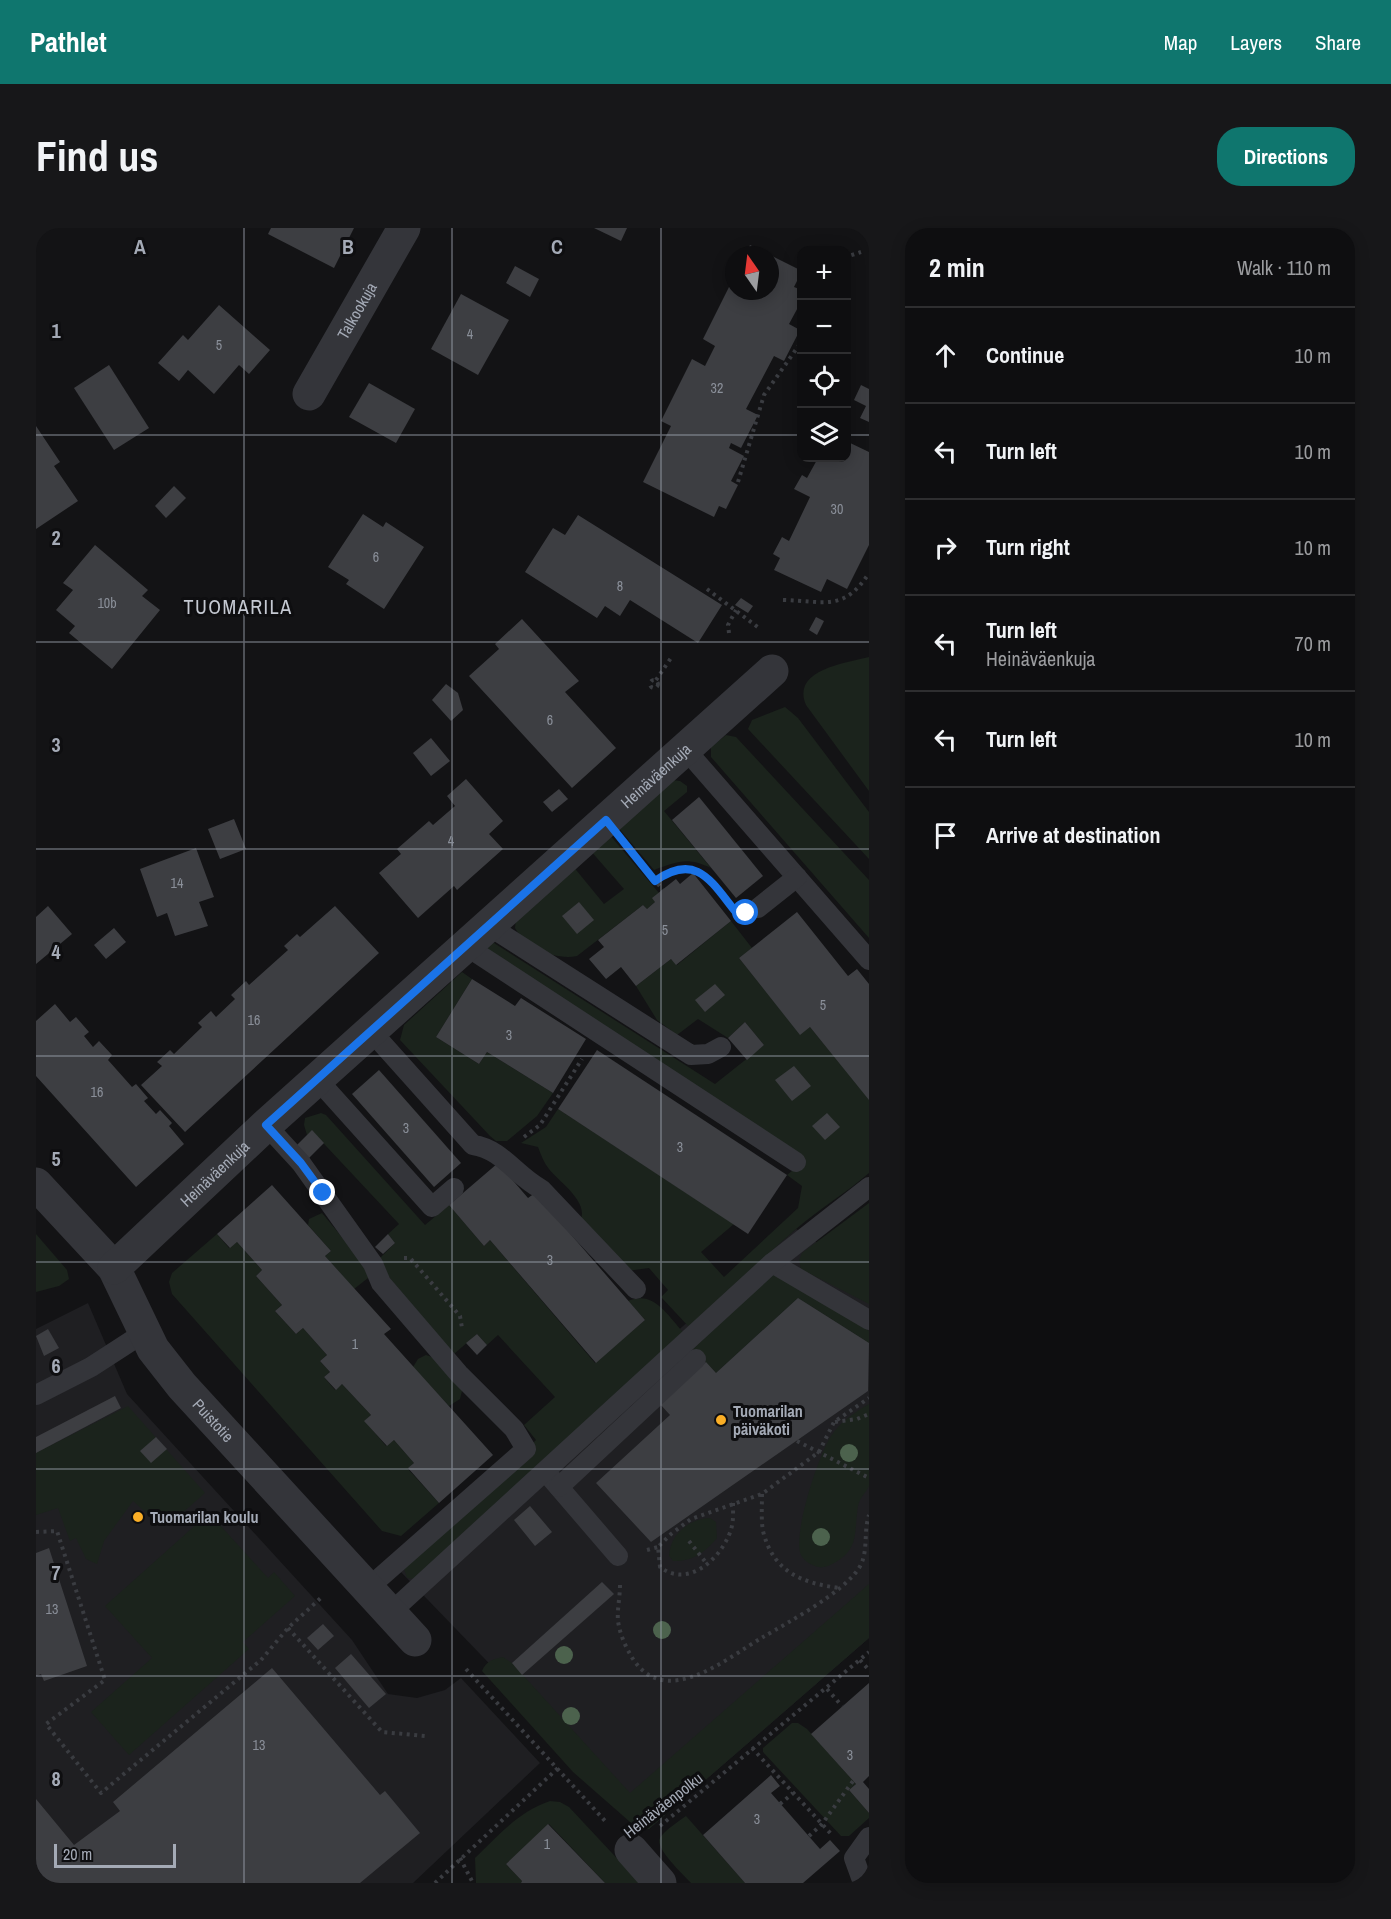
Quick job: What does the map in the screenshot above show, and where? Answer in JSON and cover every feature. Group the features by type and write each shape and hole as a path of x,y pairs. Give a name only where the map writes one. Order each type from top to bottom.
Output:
{"street":[{"name":"Talkookuja","path":"309,394 404,228"},
{"name":"Heinäväenkuja","path":"114,1268 317,1078 772,671"},
{"name":"Puistotie","path":"36,1184 114,1268 153,1349 182,1386 415,1640"},
{"path":"631,1850 660,1883"}],"lane":[{"path":"686,750 869,960"},
{"path":"758,908 796,877"},
{"path":"477,936 599,1033 796,1162"},
{"path":"477,936 691,1055 708,1054 722,1047"},
{"path":"371,1031 473,1145 486,1147 498,1154 530,1183 541,1189 636,1289"},
{"path":"317,1078 432,1207 454,1188"},
{"path":"266,1125 307,1171 373,1264 381,1283 459,1374 514,1429 526,1449 367,1589"},
{"path":"390,1613 772,1263 869,1187"},
{"path":"772,1263 869,1320"},
{"path":"36,1395 91,1367 145,1332"},
{"path":"559,1487 696,1359"},
{"path":"546,1471 618,1556"},
{"path":"863,1883 854,1858 869,1837"}],"path":[{"path":"851,255 861,252"},
{"path":"738,482 764,395 797,347"},
{"path":"783,600 839,602 850,598 869,573"},
{"path":"707,589 759,628"},
{"path":"729,633 728,625 736,610"},
{"path":"656,681 671,658"},
{"path":"606,820 663,890"},
{"path":"655,881 666,873 681,868 696,870 706,876 735,911 746,913 758,908"},
{"path":"498,1154 540,1125 599,1033"},
{"path":"733,1503 733,1521 729,1536 706,1564 689,1575 668,1573 660,1567 658,1547 671,1533 691,1519 733,1503 762,1494 819,1452 834,1422 869,1398"},
{"path":"834,1422 857,1419 869,1414"},
{"path":"797,1441 869,1478"},
{"path":"762,1494 764,1532 776,1558 793,1577 812,1585 839,1588"},
{"path":"618,1556 618,1620 626,1648 640,1670 656,1680 673,1682 696,1677 789,1622 839,1588 859,1569 865,1554 865,1529 869,1515"},
{"path":"36,1532 57,1531 105,1680 46,1724 101,1793 261,1660 288,1628 323,1596"},
{"path":"689,1542 706,1564"},
{"path":"288,1628 382,1732 425,1736"},
{"name":"Heinäväenpolku","path":"466,1669 631,1850 869,1652"},
{"path":"860,1660 869,1670"},
{"path":"827,1689 842,1706"},
{"path":"752,1748 854,1858"},
{"path":"435,1883 558,1768"},
{"path":"809,1836 822,1824 853,1781"},
{"path":"780,1804 793,1793"},
{"path":"460,1858 472,1883"}],"shaded area":[{"path":"869,657 869,791 806,705 803,693 806,684 823,670"},
{"path":"785,707 798,718 869,812 869,859 748,729 752,720"},
{"path":"726,735 736,737 869,880 869,938 711,757 711,747"},
{"path":"673,780 680,781 687,786 687,792 664,811 711,868 689,861 670,864 654,870 617,826"},
{"path":"608,833 659,893 655,902 647,909 643,905 577,956 551,954 526,941 515,928 516,919 572,865 604,904 624,889 590,850"},
{"path":"731,921 752,948 739,958 800,1034 810,1027 869,1099 869,1173 796,1229 689,1327 661,1297 668,1290 649,1268 627,1271 580,1221 581,1207 572,1193 547,1167 538,1147 521,1143 546,1127 558,1109 734,1224 701,1252 724,1277 798,1208 802,1186 787,1175 804,1161 486,954 488,944 494,943 715,1084 764,1045 745,1022 728,1038 698,1019 677,1035 657,1020 636,986 671,959 677,965"},
{"path":"462,972 472,979 436,1037 479,1064 487,1052 553,1093 537,1116 507,1141 496,1141 490,1136 400,1040 404,1025"},
{"path":"321,1113 326,1115 425,1225 449,1205 484,1246 490,1240 595,1363 645,1320 628,1301 637,1298 653,1301 683,1332 416,1579 407,1578 403,1566 536,1440 524,1425 555,1397 498,1335 487,1345 477,1334 454,1354 376,1262 395,1243 388,1234 399,1224 312,1131 307,1135 304,1125 305,1118"},
{"path":"869,1203 869,1304 801,1269 799,1260 802,1253"},
{"path":"322,1213 369,1270 368,1278 354,1289 325,1256 331,1251 308,1225 309,1219"},
{"name":"Tuomarilan päiväkoti","path":"796,1229 869,1275 869,1638 649,1829 399,1570"},
{"path":"36,1234 67,1270 69,1279 59,1286 36,1292"},
{"path":"217,1234 229,1248 237,1242 262,1270 256,1276 282,1305 275,1311 296,1334 303,1328 327,1355 320,1361 330,1372 324,1377 335,1390 342,1384 371,1415 365,1421 386,1446 394,1440 414,1463 408,1469 439,1503 401,1536 382,1531 172,1294 169,1282 172,1273"},
{"path":"776,1274 869,1331 869,1343 798,1298 716,1373 693,1349"},
{"name":"Tuomarilan koulu","path":"88,1303 127,1394 352,1640 388,1694 417,1698 445,1690 461,1678 540,1763 413,1883 36,1883 36,1329"},
{"path":"426,1355 432,1357 463,1387 460,1399 449,1406 413,1367 418,1359"},
{"path":"869,1404 869,1486 858,1506 852,1544 844,1557 836,1562 826,1567 816,1566 808,1563 802,1557 799,1545 803,1513 814,1476 831,1436 848,1418"},
{"path":"128,1406 205,1493 171,1523 160,1525 133,1501 104,1541 97,1564 86,1559 76,1538 70,1541 58,1508 36,1515 36,1453"},
{"path":"209,1513 268,1578 274,1572 295,1596 243,1642 249,1649 129,1755 91,1712 152,1658 105,1606"},
{"path":"710,1518 716,1522 717,1538 698,1555 687,1560 673,1561 669,1556 670,1548 682,1529 695,1521"},
{"path":"869,1584 869,1638 649,1829 638,1829 573,1772 482,1671 488,1663 503,1657 512,1663 630,1793"},
{"path":"792,1723 798,1723 807,1729 856,1784 849,1790 869,1813 869,1818 849,1836 841,1836 763,1752 763,1748"},
{"path":"550,1801 560,1802 569,1807 640,1883 605,1883 549,1824 506,1864 522,1881 521,1883 476,1883 475,1858 528,1811"},
{"path":"686,1816 745,1883 691,1883 671,1861 661,1848 660,1838"}],"building":[{"path":"271,228 354,228 334,268 268,234"},
{"path":"594,228 627,228 621,241"},
{"path":"779,260 797,268 797,281 794,287 797,288 797,309 789,324 797,328 797,336 784,361 774,356 746,409 758,415 741,448 731,443 729,448 744,456 731,481 738,485 726,509 719,506 714,517 643,482 671,426 661,421 692,359 705,366 715,346 703,339 725,295 725,300 779,300"},
{"path":"515,266 539,279 530,297 506,283"},
{"path":"461,294 509,320 478,375 431,349"},
{"path":"219,305 270,350 249,374 239,365 214,394 188,370 179,381 158,363 183,335 188,340"},
{"path":"109,365 149,428 114,450 74,388"},
{"path":"369,383 415,409 396,443 349,417"},
{"path":"861,385 869,389 869,422 860,418 866,406 854,400"},
{"path":"36,426 60,462 54,466 78,501 36,529"},
{"path":"851,443 869,452 869,545 847,589 827,579 821,592 774,570 780,558 773,554 782,537 789,541 810,497 794,489 802,475 807,478 816,462 851,462"},
{"path":"174,486 186,498 166,518 155,506"},
{"path":"363,514 383,527 386,522 424,547 384,609 346,584 349,580 328,567"},
{"path":"578,515 722,605 698,643 630,600 620,616 605,606 597,618 525,572 553,528 565,535"},
{"path":"95,545 148,590 142,596 160,610 112,669 69,633 75,626 56,610 73,590 63,583"},
{"path":"741,598 753,606 748,613 735,605"},
{"path":"816,617 824,621 817,635 809,630"},
{"path":"522,619 579,681 565,692 616,748 572,788 469,676 499,649 495,644"},
{"path":"446,684 458,693 463,710 451,721 432,700"},
{"path":"431,738 450,761 431,776 413,753"},
{"path":"466,779 503,821 489,834 503,849 457,890 454,886 418,918 379,873 401,854 397,849 429,821 433,825 455,806 447,796"},
{"path":"559,789 568,799 552,812 543,802"},
{"path":"699,797 763,876 736,898 672,820"},
{"path":"234,819 246,849 220,859 208,829"},
{"path":"196,848 214,897 199,902 208,926 175,936 167,913 157,917 140,869"},
{"path":"693,873 731,921 676,965 671,959 636,986 621,967 606,979 589,959 604,947 598,940 643,905 647,909 655,902 652,898 676,879 680,884"},
{"path":"579,902 594,920 577,934 562,916"},
{"path":"48,906 72,934 36,964 36,917"},
{"path":"335,906 379,953 185,1132 141,1085 162,1066 157,1062 170,1050 174,1054 202,1027 198,1023 211,1011 216,1017 235,999 231,995 246,981 249,985 288,950 284,946 297,934 300,937"},
{"path":"797,912 848,976 857,969 869,984 869,1100 810,1027 800,1035 739,958"},
{"path":"114,928 126,942 106,959 94,945"},
{"path":"472,979 515,1006 521,998 586,1039 553,1093 487,1052 479,1064 436,1037"},
{"path":"715,984 725,995 705,1012 695,1000"},
{"path":"55,1004 70,1022 76,1017 89,1032 84,1036 93,1047 99,1041 112,1055 108,1060 132,1087 136,1084 148,1098 144,1101 156,1114 160,1110 172,1123 169,1126 184,1144 136,1187 36,1076 36,1021"},
{"path":"745,1022 764,1045 747,1060 728,1038"},
{"path":"597,1050 787,1175 748,1234 558,1109"},
{"path":"794,1066 811,1086 792,1101 775,1080"},
{"path":"379,1070 461,1163 434,1187 352,1094"},
{"path":"827,1113 840,1127 825,1140 812,1126"},
{"path":"312,1130 324,1143 309,1158 297,1145"},
{"path":"498,1163 528,1198 535,1193 645,1320 596,1363 490,1240 484,1246 449,1205"},
{"path":"272,1185 331,1251 325,1256 391,1329 384,1334 493,1455 439,1503 408,1468 414,1463 394,1440 387,1446 364,1421 371,1415 342,1384 336,1390 324,1377 330,1372 320,1361 327,1355 303,1328 296,1334 275,1311 282,1305 256,1276 262,1270 237,1242 230,1248 217,1234"},
{"path":"388,1234 395,1243 383,1254 375,1247"},
{"path":"798,1298 869,1343 868,1391 651,1542 596,1483 670,1415 660,1404 706,1362 716,1373"},
{"path":"48,1329 59,1348 44,1356 36,1336"},
{"path":"477,1334 487,1345 477,1355 466,1343"},
{"path":"115,1396 121,1408 36,1453 36,1437"},
{"path":"156,1437 167,1449 151,1463 140,1451"},
{"path":"530,1506 552,1532 535,1546 514,1520"},
{"path":"49,1548 87,1666 44,1681 41,1674 36,1676 36,1553"},
{"path":"602,1582 614,1594 522,1675 512,1663"},
{"path":"323,1624 334,1636 318,1650 307,1638"},
{"path":"351,1654 386,1694 369,1708 335,1668"},
{"path":"272,1668 380,1795 385,1791 420,1833 360,1883 36,1883 36,1799 74,1845 120,1811 113,1802"},
{"path":"869,1683 869,1776 863,1782 869,1789 869,1813 849,1790 856,1784 811,1734"},
{"path":"771,1775 780,1786 771,1793 820,1849 830,1840 840,1851 803,1883 745,1883 703,1835"},
{"path":"548,1824 605,1883 521,1883 522,1881 506,1864"}],"place":[{"name":"Tuomarilan päiväkoti","path":"721,1420"},
{"name":"Tuomarilan koulu","path":"138,1517"}],"district":[{"name":"TUOMARILA","path":"238,606"}],"route":[{"path":"323,1193 301,1163 266,1125 606,820 655,881 666,873 681,868 696,870 706,876 735,911 746,913"}]}
